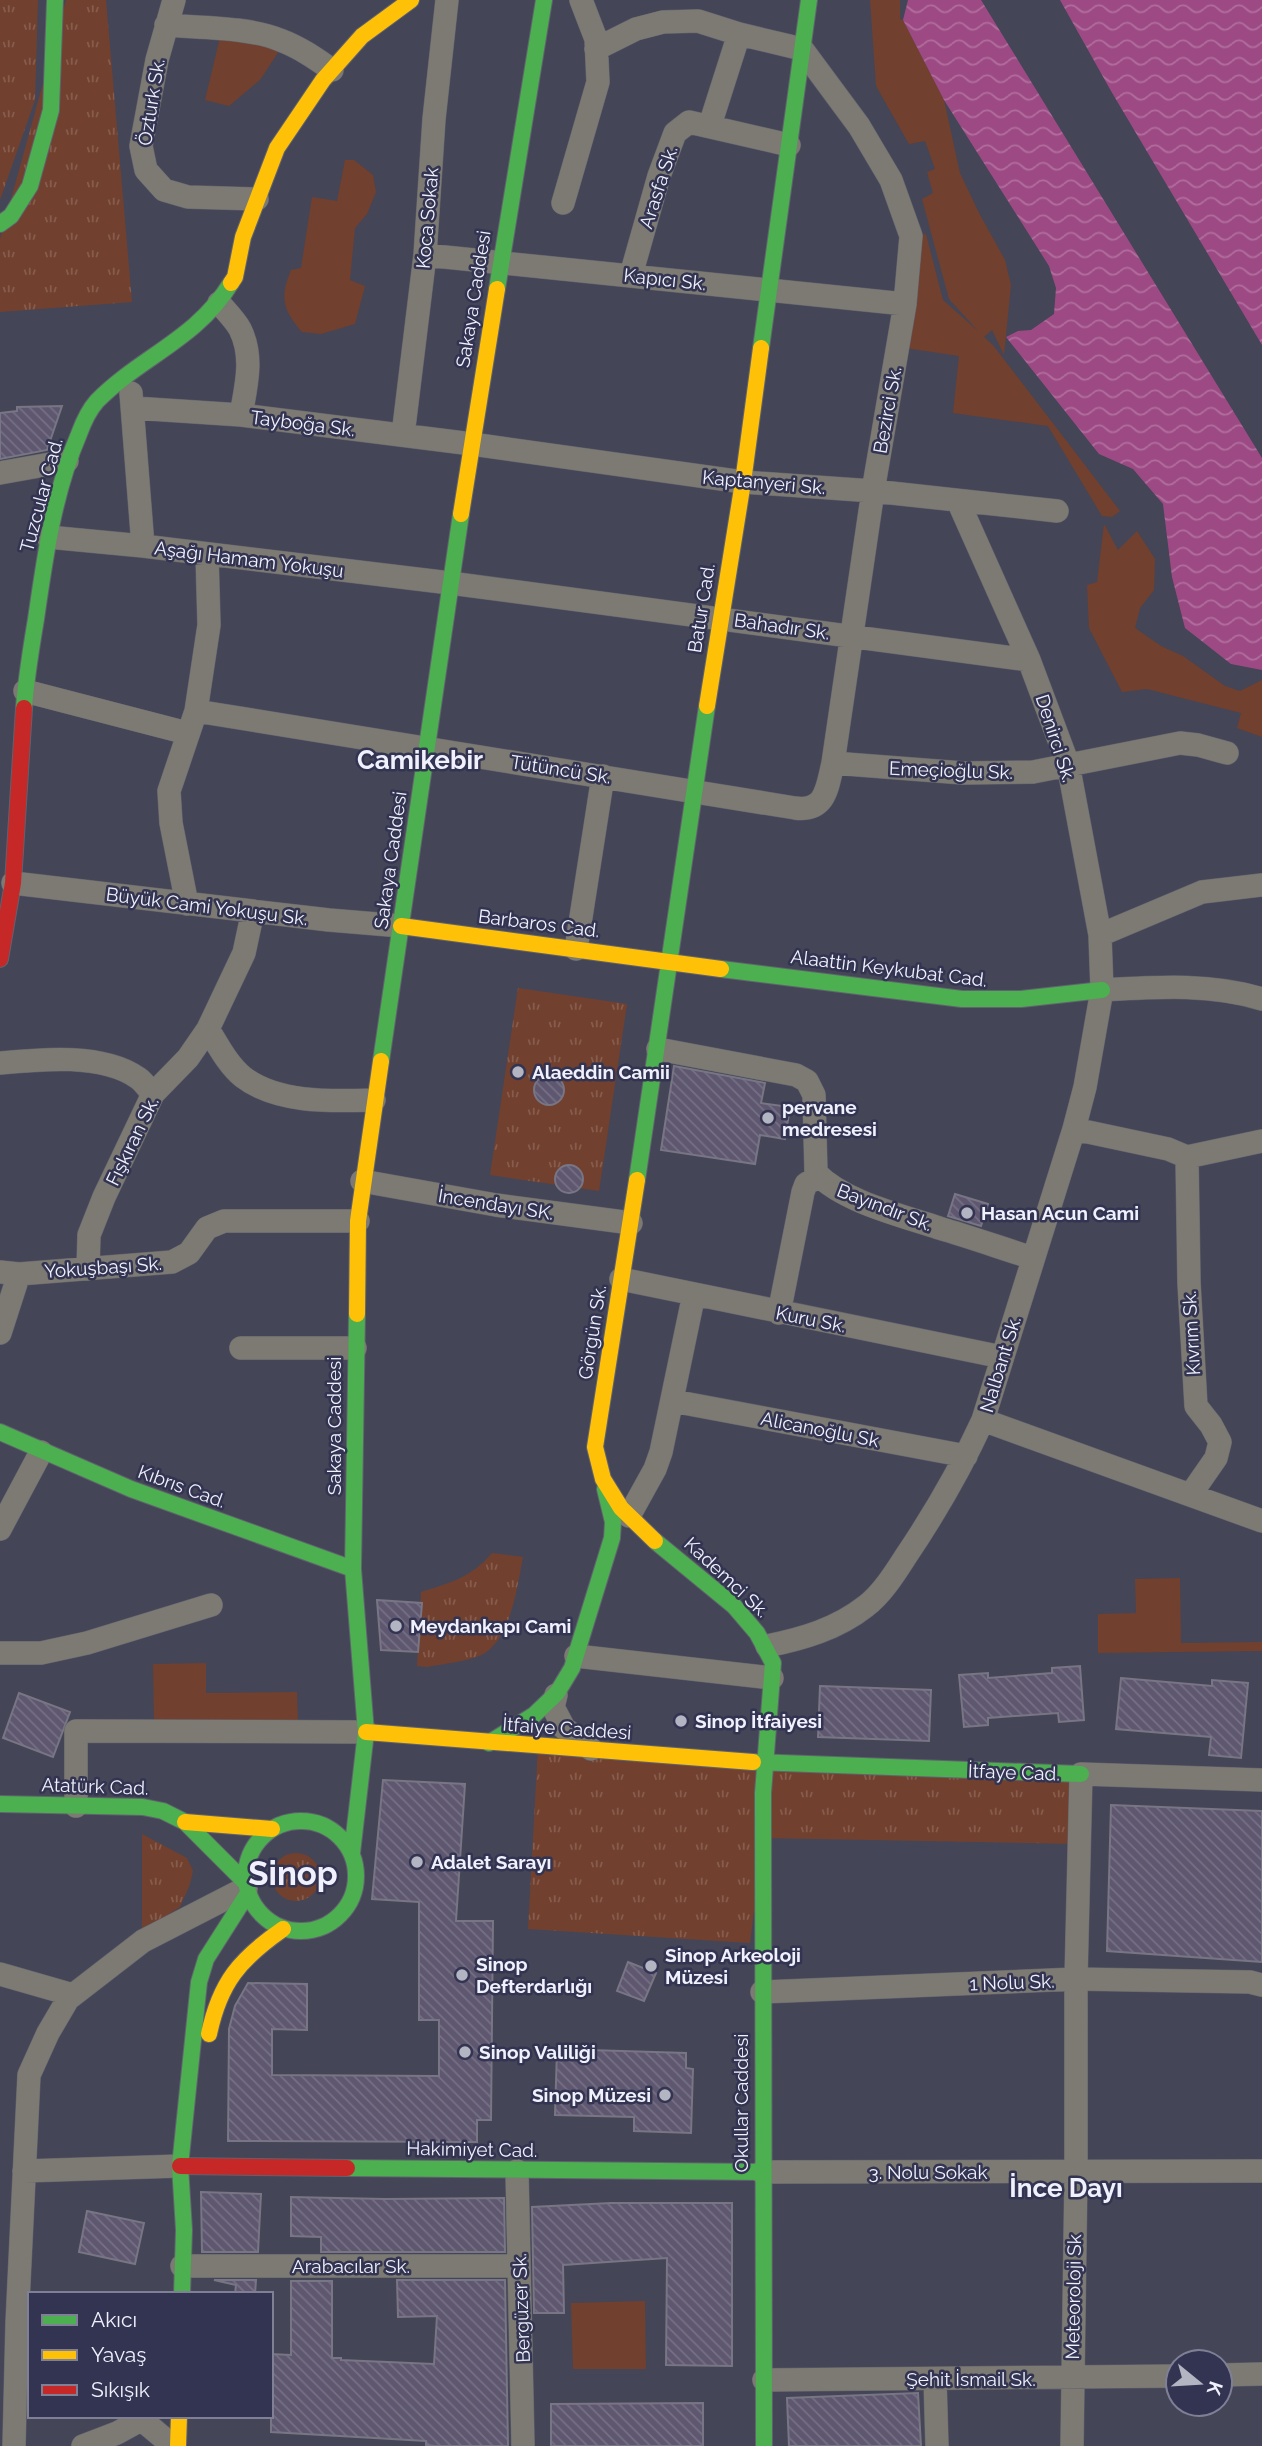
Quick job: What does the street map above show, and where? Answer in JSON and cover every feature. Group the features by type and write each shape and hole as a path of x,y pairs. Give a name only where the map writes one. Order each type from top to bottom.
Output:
{"main road":[{"path":"0,225 11,216 30,186 51,110 55,0"},
{"name":"Sakaya Caddesi","path":"352,1853 366,1732 353,1569 355,1349 358,1221 362,1181 450,583 544,0"},
{"name":"Batur Cad.","path":"631,1223 720,617 743,482 808,0"},
{"name":"Tuzcular Cad.","path":"0,959 13,883 25,691 48,537 67,461 94,404 201,322 219,303 235,277 243,237 277,148 332,70 395,4"},
{"name":"Barbaros Cad.","path":"401,926 671,961"},
{"name":"Alaattin Keykubat Cad.","path":"671,961 975,1001 1043,999 1102,990"},
{"name":"Görgün Sk.","path":"595,1447 631,1223"},
{"name":"Kıbrıs Cad.","path":"0,1432 133,1491 353,1569"},
{"name":"Kademci Sk.","path":"595,1447 600,1474 629,1516 747,1619 767,1646 773,1663 766,1761"},
{"path":"489,1743 534,1715 556,1695 572,1668 612,1538 610,1504 600,1474"},
{"path":"344,1781 366,1732"},
{"name":"İtfaiye Caddesi","path":"366,1732 593,1751 766,1761"},
{"name":"İtfaye Cad.","path":"766,1761 1081,1774"},
{"name":"Okullar Caddesi","path":"764,2446 762,1992 763,1793 766,1761"},
{"name":"Atatürk Cad.","path":"0,1804 143,1807 163,1811 185,1822"},
{"path":"324,1818 352,1853 357,1877 350,1903 328,1925 302,1932 283,1929 265,1919 253,1904 245,1872 250,1853 259,1839 272,1829 300,1820 324,1818"},
{"path":"185,1822 272,1829"},
{"path":"185,1822 247,1888"},
{"path":"182,2292 184,2230 193,2162 199,1982 206,1959 247,1888"},
{"path":"205,2083 214,2008 228,1976 253,1949 283,1929"},
{"name":"Hakimiyet Cad.","path":"193,2162 517,2171 762,2172"},
{"path":"176,2446 179,2418"}],"street":[{"name":"Özturk Sk.","path":"174,0 156,60 141,146 146,170 164,190 188,197 257,199"},
{"name":"Koca Sokak","path":"403,435 425,255 434,119 447,0"},
{"path":"563,203 598,82 596,39 581,0"},
{"path":"596,49 636,29 663,22 698,21 802,49"},
{"path":"166,25 236,30 279,39 308,53 332,70"},
{"path":"710,125 739,34"},
{"name":"Bezirci Sk.","path":"802,49 859,126 891,180 911,236 905,304 873,491 833,763 823,798"},
{"name":"Arasfa Sk.","path":"631,275 659,176 675,133 689,121 789,145"},
{"name":"Kapıcı Sk.","path":"425,255 905,304"},
{"path":"219,303 239,328 247,350 248,377 241,415"},
{"path":"129,376 134,408 143,546"},
{"name":"Tayboğa Sk.","path":"134,408 241,415 472,444"},
{"name":"Kaptanyeri Sk.","path":"472,444 743,482 873,491 1057,511"},
{"path":"0,473 67,461"},
{"name":"Denirci Sk.","path":"958,500 1029,660 1069,764 1100,935 1102,990"},
{"name":"Aşağı Hamam Yokuşu","path":"48,537 450,583"},
{"path":"187,904 171,823 169,791 196,711 209,625 206,554"},
{"name":"Bahadır Sk.","path":"450,583 1029,660"},
{"path":"25,691 187,733"},
{"name":"Tütüncü Sk.","path":"196,711 807,810 816,806 823,798"},
{"name":"Emeçioğlu Sk.","path":"833,763 963,773 1033,772 1180,743 1227,753"},
{"path":"576,949 603,776"},
{"name":"Büyük Cami Yokuşu Sk.","path":"13,883 401,926"},
{"path":"1100,935 1202,892 1262,885"},
{"name":"Fışkıran Sk.","path":"88,1269 89,1235 104,1197 153,1094 188,1058 208,1029 244,953 253,911"},
{"path":"1102,990 1188,987 1237,992 1262,999"},
{"name":"Nalbant Sk.","path":"767,1646 797,1640 839,1624 868,1605 925,1528 966,1456 983,1420 1074,1129 1086,1087 1102,990"},
{"path":"208,1029 224,1055 244,1077 268,1089 293,1097 334,1101 374,1100"},
{"name":"Bayındır Sk.","path":"658,1049 796,1075 807,1082 814,1095 814,1159 819,1176 839,1191 903,1216 1032,1258"},
{"path":"0,1063 33,1060 89,1061 119,1068 139,1078 153,1094"},
{"path":"1074,1129 1168,1149 1187,1157 1262,1140"},
{"name":"Kıvrım Sk.","path":"1187,1157 1190,1308 1196,1406 1220,1442 1216,1458 1191,1494"},
{"path":"779,1313 803,1192 806,1184 819,1176"},
{"name":"İncendayı SK.","path":"362,1181 496,1205 631,1223"},
{"name":"Yokuşbaşı Sk.","path":"10,1273 173,1262 189,1253 207,1228 224,1221 358,1221"},
{"path":"0,1333 10,1273"},
{"name":"Kuru Sk.","path":"621,1279 1002,1357"},
{"path":"629,1516 655,1469 673,1401 694,1294"},
{"path":"241,1348 355,1349"},
{"name":"Alicanoğlu Sk","path":"673,1401 966,1456"},
{"path":"983,1420 1262,1521"},
{"path":"0,1528 41,1452"},
{"path":"0,1653 41,1653 87,1643 211,1605"},
{"path":"576,1656 772,1678"},
{"path":"556,1695 553,1707 564,1728 593,1751"},
{"path":"76,1806 76,1731 366,1732"},
{"name":"İtfaye Cad.","path":"1081,1774 1262,1780"},
{"name":"Meteoroloji Sk","path":"1072,2446 1076,1979 1081,1774"},
{"path":"15,2446 11,2212 24,2171 29,2075 48,2033 68,1999 142,1941 247,1888"},
{"path":"0,1974 73,1995"},
{"name":"1 Nolu Sk.","path":"762,1992 1076,1979 1250,1982 1262,1985"},
{"path":"24,2171 193,2162"},
{"name":"Bergüzer Sk.","path":"517,2171 523,2446"},
{"name":"3. Nolu Sokak","path":"762,2172 1262,2171"},
{"name":"Arabacılar Sk.","path":"182,2266 519,2266"},
{"path":"1234,2375 1262,2374"},
{"name":"Şehit İsmail Sk.","path":"764,2380 1164,2376"},
{"path":"935,2379 937,2446"},
{"path":"83,2446 117,2433 145,2418 176,2446"}],"green space":[{"path":"0,0 38,0 35,100 0,200"},
{"path":"66,0 106,0 132,302 0,312 0,239"},
{"path":"870,0 900,0 900,19 903,20 944,100 960,173 1005,260 1011,285 1004,355 992,330 984,337 993,345 1120,511 1112,517 1102,516 1048,426 953,413 959,356 898,347 911,236 926,234 943,300 978,331 949,299 922,199 933,193 927,172 935,169 925,141 909,144 876,86"},
{"path":"222,29 285,42 260,80 229,106 205,100"},
{"path":"345,160 354,160 373,175 376,192 367,214 355,228 350,280 365,286 355,324 321,334 302,332 287,309 285,288 291,270 301,268 312,197 337,201"},
{"path":"1104,524 1118,550 1137,531 1155,559 1154,590 1140,608 1135,628 1161,646 1183,656 1225,686 1240,691 1262,680 1262,737 1237,728 1241,713 1147,689 1122,692 1089,628 1087,585 1097,582"},
{"path":"518,988 627,1004 599,1191 490,1175"},
{"path":"492,1553 523,1557 512,1609 494,1645 485,1653 465,1660 427,1667 417,1666 421,1592 468,1574"},
{"path":"1180,1578 1181,1643 1262,1642 1262,1651 1098,1653 1098,1614 1136,1613 1135,1579"},
{"path":"206,1663 206,1693 297,1692 298,1720 154,1723 153,1664"},
{"path":"538,1747 1081,1774 1078,1844 763,1838 750,1943 528,1929"},
{"path":"142,1834 187,1858 193,1871 180,1907 142,1931"},
{"path":"296,1853 313,1860 320,1877 313,1894 296,1901 279,1894 272,1877 279,1860"},
{"path":"645,2301 646,2369 573,2369 571,2303"}],"water":[{"path":"908,0 981,0 1262,458 1262,670 1231,664 1185,628 1172,577 1163,504 1133,469 1099,454 1006,337 1018,331 1031,330 1054,314 1056,288 1049,266 944,100 903,20"},
{"path":"1060,0 1262,0 1262,345 1111,91"}],"building":[{"path":"62,406 47,450 0,459 0,413 17,411 17,407"},
{"name":"pervane medresesi","path":"674,1066 765,1083 761,1103 790,1107 785,1139 760,1135 755,1164 661,1150"},
{"path":"549,1075 559,1080 564,1090 559,1100 549,1105 539,1100 534,1090 539,1080"},
{"path":"569,1165 579,1169 583,1179 579,1189 569,1193 559,1189 555,1179 559,1169"},
{"name":"Hasan Acun Cami","path":"955,1194 988,1204 981,1226 948,1216"},
{"name":"Meydankapı Cami","path":"377,1600 422,1603 418,1652 381,1650"},
{"path":"1080,1666 1084,1720 1059,1722 1058,1713 988,1718 988,1725 964,1727 959,1675 988,1673 988,1678 1052,1673 1052,1668"},
{"path":"1121,1678 1212,1686 1212,1680 1248,1683 1241,1758 1209,1755 1211,1737 1116,1729"},
{"path":"820,1686 931,1690 929,1741 818,1737"},
{"path":"19,1693 70,1712 53,1757 3,1738"},
{"name":"Sinop Valiliği","path":"383,1780 465,1784 456,1921 493,1921 491,2120 477,2120 477,2142 228,2141 229,2029 235,2006 248,1983 307,1984 307,2030 272,2029 272,2075 439,2076 439,2020 419,2020 419,1902 372,1899"},
{"path":"1111,1805 1262,1811 1262,1962 1107,1951"},
{"path":"628,1962 656,1973 644,2001 617,1991"},
{"path":"557,2049 686,2053 686,2068 693,2069 691,2133 634,2131 634,2117 555,2115"},
{"path":"201,2192 261,2194 258,2252 202,2252"},
{"path":"291,2197 504,2198 505,2252 321,2252 321,2237 291,2236"},
{"path":"611,2203 732,2203 732,2366 666,2365 667,2258 563,2265 564,2313 534,2313 532,2207"},
{"path":"87,2211 144,2223 135,2264 79,2252"},
{"path":"214,2280 256,2280 255,2292 235,2292 236,2285"},
{"path":"397,2280 505,2280 508,2446 435,2446 426,2445 426,2441 271,2432 273,2354 291,2355 291,2281 332,2281 332,2358 434,2364 437,2316 398,2317"},
{"path":"918,2393 921,2446 789,2446 787,2398"},
{"path":"703,2403 703,2446 551,2446 551,2404"}],"traffic: fast":[{"path":"0,224 11,216 30,186 51,110 55,0"},
{"path":"497,289 544,0"},
{"path":"761,348 809,0"},
{"path":"24,708 52,525 70,456 84,421 91,408 114,386 202,319 231,283"},
{"path":"381,1061 461,514"},
{"path":"637,1180 707,706"},
{"path":"721,969 962,999 1021,999 1102,990"},
{"path":"352,1853 366,1732 353,1569 357,1314"},
{"path":"0,1432 131,1489 353,1569"},
{"path":"489,1743 534,1715 557,1693 572,1668 612,1538 613,1522 605,1489"},
{"path":"655,1541 734,1606 757,1633 773,1663 763,1793 764,2446"},
{"path":"753,1762 1081,1774"},
{"path":"0,1804 143,1807 163,1811 185,1822 246,1883"},
{"path":"301,1821 322,1825 340,1837 352,1855 356,1876 352,1897 340,1915 322,1927 301,1931 280,1927 262,1915 250,1897 246,1876 250,1855 262,1837 280,1825 301,1821"},
{"path":"182,2292 184,2230 180,2166 199,1982 206,1959 248,1893"},
{"path":"347,2168 762,2172"}],"traffic: slow":[{"path":"231,283 235,277 243,237 277,148 323,80 362,36 411,0"},
{"path":"461,514 497,289"},
{"path":"707,706 743,482 761,348"},
{"path":"401,926 721,969"},
{"path":"357,1314 358,1221 381,1061"},
{"path":"637,1180 595,1447 603,1479 621,1508 655,1541"},
{"path":"366,1732 753,1762"},
{"path":"185,1822 272,1829"},
{"path":"209,2034 219,2000 234,1973 255,1951 283,1929"},
{"path":"178,2446 179,2418"}],"traffic: jam":[{"path":"0,959 13,883 24,708"},
{"path":"180,2166 347,2168"}],"place":[{"name":"Alaeddin Camii","path":"518,1072"},
{"name":"pervane medresesi","path":"768,1118"},
{"name":"Hasan Acun Cami","path":"967,1213"},
{"name":"Meydankapı Cami","path":"396,1626"},
{"name":"Sinop İtfaiyesi","path":"681,1721"},
{"name":"Adalet Sarayı","path":"417,1862"},
{"name":"Sinop Arkeoloji Müzesi","path":"651,1966"},
{"name":"Sinop Defterdarlığı","path":"462,1975"},
{"name":"Sinop Valiliği","path":"465,2052"},
{"name":"Sinop Müzesi","path":"665,2095"}],"district":[{"name":"Camikebir","path":"420,760"},
{"name":"Sinop","path":"293,1873"},
{"name":"İnce Dayı","path":"1066,2188"}]}
